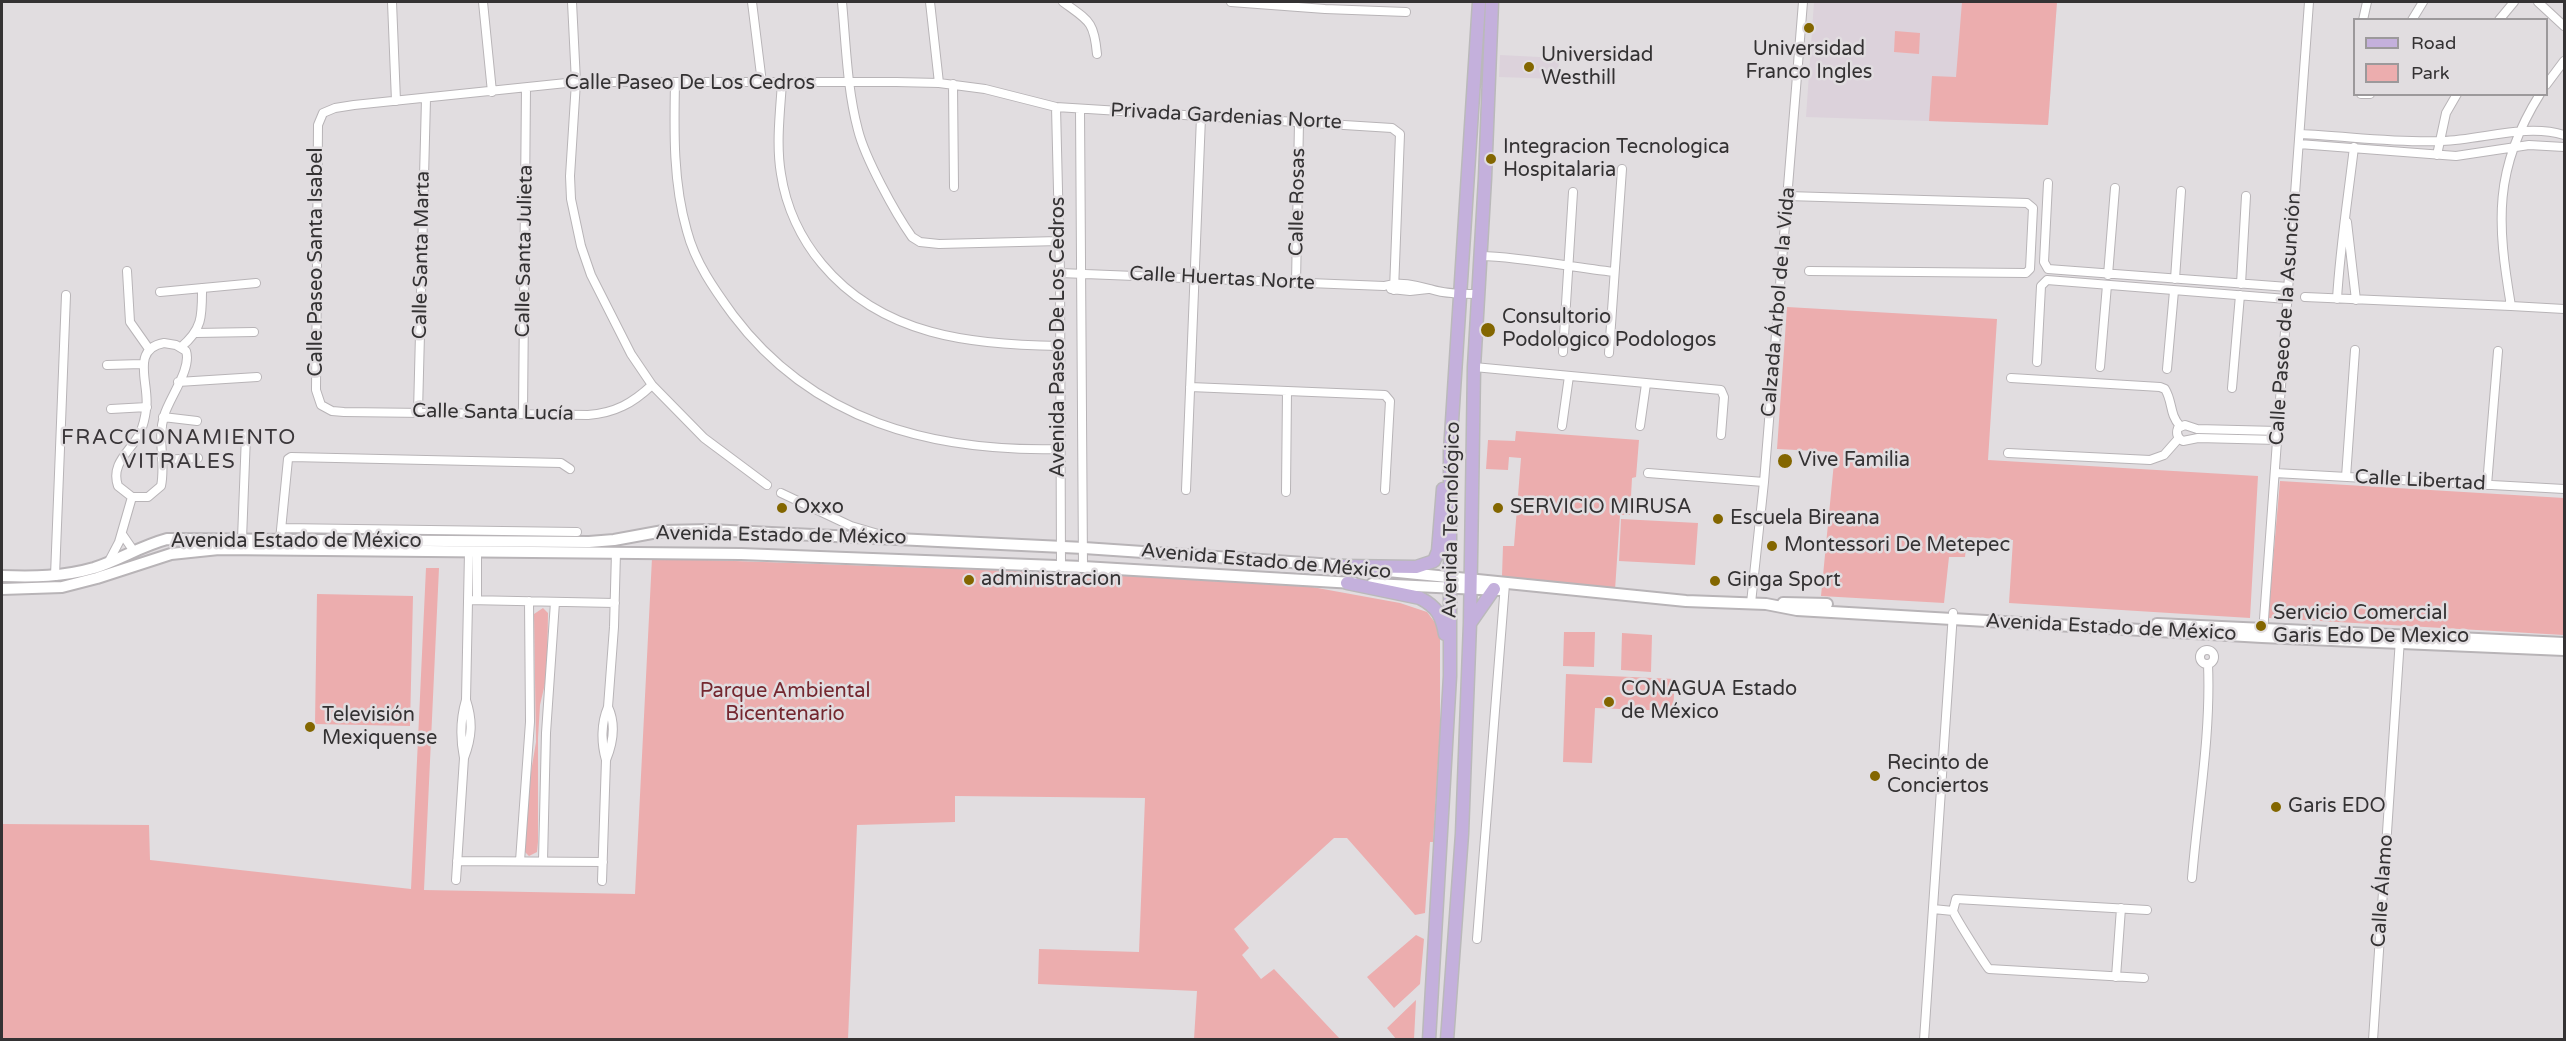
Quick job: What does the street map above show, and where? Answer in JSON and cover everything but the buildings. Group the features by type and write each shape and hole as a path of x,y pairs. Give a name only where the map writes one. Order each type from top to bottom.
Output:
{"main road":[{"name":"Avenida Tecnológico","path":"1428,1040 1450,676 1450,452 1479,2"},
{"name":"Avenida Tecnológico","path":"1447,1040 1462,834 1470,623 1474,367 1492,2"},
{"path":"1342,566 1416,567 1434,561 1438,551 1444,478 1450,452"},
{"name":"Avenida Estado de México","path":"2,576 55,576 108,563 133,550 167,540 589,542 663,531 709,530 1084,548 1342,566 1450,583"},
{"path":"968,562 973,556 974,543"},
{"path":"991,564 991,554 996,544"},
{"name":"Avenida Estado de México","path":"2,589 48,588 79,584 155,558 191,550 741,554 1083,567 1347,583 1471,584 1686,601 1766,604 1797,610 2400,639 2565,643"},
{"path":"1347,583 1410,594 1430,603 1437,609 1443,624 1450,676"},
{"path":"1470,623 1501,588"},
{"name":"Avenida Estado de México","path":"1952,616 2210,634 2263,633"},
{"name":"Avenida Estado de México","path":"2400,639 2565,650"}],"street":[{"path":"392,2 396,101"},
{"path":"483,2 492,92"},
{"path":"572,2 576,82 570,176 576,229 591,275 631,354 652,385 704,438 767,485"},
{"path":"752,2 762,83"},
{"path":"842,2 855,118 863,148 905,225 916,240 939,244 1059,241"},
{"path":"930,2 939,83"},
{"path":"1063,2 1091,25 1095,35 1097,54"},
{"path":"1231,2 1406,12"},
{"name":"Calzada Árbol de la Vida","path":"1751,603 1764,482 1803,2"},
{"name":"Calle Paseo de la Asunción","path":"2263,633 2309,2"},
{"path":"2364,18 2367,2"},
{"path":"2413,18 2423,2"},
{"path":"2502,16 2505,2"},
{"path":"2502,16 2514,2"},
{"path":"2538,2 2565,26"},
{"path":"2548,84 2565,61"},
{"name":"Calle Paseo De Los Cedros","path":"323,113 344,106 576,82 939,83 995,91 1056,107"},
{"path":"675,82 676,168 680,203 687,234 704,273 722,300 744,330 770,358 810,390 857,416 891,429 939,442 1026,450 1059,449"},
{"path":"782,83 779,151 787,200 795,222 810,250 849,292 886,316 936,333 977,342 1059,346"},
{"path":"953,84 954,188"},
{"name":"Calle Santa Julieta","path":"523,413 526,88"},
{"path":"2437,155 2446,113 2456,96"},
{"path":"2511,306 2501,245 2501,208 2512,148 2539,96"},
{"name":"Calle Santa Marta","path":"418,412 426,99"},
{"name":"Avenida Paseo De Los Cedros","path":"1056,107 1060,273 1061,567"},
{"name":"Privada Gardenias Norte","path":"1056,107 1396,129 1400,136 1394,286"},
{"name":"Avenida Paseo De Los Cedros","path":"1080,109 1083,273 1083,567"},
{"name":"Calle Paseo Santa Isabel","path":"323,113 318,125 316,390 318,400 325,409"},
{"path":"1186,490 1202,117"},
{"name":"Calle Rosas","path":"1296,283 1299,122"},
{"path":"2300,134 2439,141 2519,132 2543,131 2565,135"},
{"path":"2368,138 2368,149"},
{"path":"2299,144 2437,155 2475,154 2542,144 2565,147"},
{"path":"2337,299 2342,236 2346,221 2354,147"},
{"path":"1609,353 1622,169"},
{"path":"2048,183 2045,267 2052,270 2108,275 2288,287"},
{"path":"2108,275 2115,188"},
{"path":"2175,279 2181,191"},
{"path":"1563,352 1573,192"},
{"path":"1787,196 2027,203 2034,211 2030,269 2026,273 1809,271"},
{"path":"2241,284 2246,196"},
{"path":"2346,221 2356,300"},
{"path":"1480,256 1526,258 1568,267 1614,272"},
{"path":"127,271 130,322 148,349"},
{"name":"Calle Huertas Norte","path":"1060,273 1394,286 1478,294"},
{"path":"2037,362 2041,286 2043,282 2050,280 2287,299"},
{"path":"160,292 255,283"},
{"path":"2100,367 2107,285"},
{"path":"181,347 196,333 201,314 202,288"},
{"path":"2167,369 2174,291"},
{"path":"55,576 66,295"},
{"path":"2232,388 2240,295"},
{"path":"2305,297 2565,309"},
{"path":"196,333 254,332"},
{"path":"164,343 181,347 186,351 187,362 164,417 160,435 162,480 159,490 148,497 132,497 118,486 116,474 118,465 140,432 147,407 148,393 142,364 148,349 164,343"},
{"path":"2346,477 2355,350"},
{"path":"2487,485 2498,351"},
{"path":"107,365 142,364"},
{"path":"1474,367 1720,390 1724,398 1721,435"},
{"path":"1562,426 1569,376"},
{"path":"178,382 257,377"},
{"path":"2011,378 2160,387 2168,393 2172,416 2180,426"},
{"path":"1640,426 1646,384"},
{"name":"Calle Santa Lucía","path":"325,409 344,412 588,415 609,413 631,402 652,385"},
{"path":"1190,387 1387,396 1390,401 1385,490"},
{"path":"1286,492 1287,391"},
{"path":"111,409 147,407"},
{"path":"164,417 197,421"},
{"path":"2180,426 2278,435"},
{"path":"2180,426 2177,433 2179,438 2186,441 2198,438 2278,435"},
{"path":"242,539 246,435"},
{"path":"2008,453 2150,460 2164,455 2179,438"},
{"path":"280,540 288,459 291,457 561,463 570,469"},
{"path":"162,460 198,458"},
{"path":"1648,473 1764,482"},
{"name":"Calle Libertad","path":"2275,473 2565,489"},
{"path":"781,493 851,526 893,538"},
{"path":"108,563 122,534 132,497"},
{"path":"282,528 577,532"},
{"path":"122,534 133,550"},
{"path":"456,880 464,758 460,731 461,715 466,700 468,600 473,551"},
{"path":"473,551 477,600"},
{"path":"602,881 606,760 603,730 608,707 616,552"},
{"path":"1477,939 1501,588"},
{"path":"468,600 615,603"},
{"path":"520,861 530,722 529,601"},
{"path":"543,861 546,733 555,602"},
{"path":"1924,1040 1952,616"},
{"path":"2192,878 2199,794 2209,720 2208,664 2202,662 2200,656 2203,651 2209,650 2210,634"},
{"name":"Calle Álamo","path":"2373,1040 2400,639"},
{"path":"457,861 603,862"},
{"path":"2144,978 1989,969 1984,965 1953,911 1956,899 2147,910"},
{"path":"2116,976 2121,908"},
{"path":"1933,909 1953,911"}],"shaded area":[{"path":"1814,2 2057,2 2048,125 1806,117"},
{"name":"Universidad Westhill","path":"1500,55 1559,58 1558,79 1499,77"}],"green space":[{"path":"1962,2 2057,2 2048,125 1929,121 1932,76 1956,77"},
{"path":"1895,31 1920,33 1919,54 1894,52"},
{"path":"1787,307 1997,319 1988,460 2258,476 2250,618 2009,603 2013,540 1967,537 1965,557 1949,557 1944,603 1821,596 1835,452 1777,449"},
{"path":"1516,431 1639,440 1636,477 1632,478 1630,515 1620,515 1615,590 1502,576 1503,546 1514,546 1521,458 1509,457 1508,470 1486,469 1488,440 1515,441"},
{"path":"2280,481 2564,498 2564,635 2268,618"},
{"path":"1621,519 1698,523 1695,565 1619,561"},
{"name":"Parque Ambiental Bicentenario","path":"652,558 1096,574 1312,587 1400,603 1427,612 1440,629 1440,732 1433,842 1430,842 1425,913 1415,915 1347,838 1334,838 1234,929 1249,948 1242,955 1261,979 1274,969 1340,1039 1194,1039 1197,991 1038,984 1039,949 1139,952 1145,798 955,796 955,822 857,825 848,1039 2,1040 2,824 149,825 150,860 411,889 426,568 439,568 424,890 635,894"},
{"path":"317,594 413,596 410,726 315,724"},
{"path":"543,608 548,613 547,675 540,705 538,738 538,842 537,852 529,856 524,851 527,796 536,742 534,614"},
{"path":"1564,632 1595,632 1594,667 1563,666"},
{"path":"1622,633 1652,635 1651,672 1621,670"},
{"path":"1566,674 1675,679 1673,711 1595,708 1592,763 1563,762"},
{"path":"1416,935 1424,939 1420,984 1394,1008 1367,977"},
{"path":"1416,1000 1414,1039 1396,1039 1387,1028"}],"place":[{"name":"Universidad Franco Ingles","path":"1809,28"},
{"name":"Universidad Westhill","path":"1529,67"},
{"name":"Integracion Tecnologica Hospitalaria","path":"1491,159"},
{"name":"Consultorio Podologico Podologos","path":"1488,330"},
{"name":"Vive Familia","path":"1785,461"},
{"name":"Oxxo","path":"782,508"},
{"name":"SERVICIO MIRUSA","path":"1498,508"},
{"name":"Escuela Bireana","path":"1718,519"},
{"name":"Montessori De Metepec","path":"1772,546"},
{"name":"administracion","path":"969,580"},
{"name":"Ginga Sport","path":"1715,581"},
{"name":"Servicio Comercial Garis Edo De Mexico","path":"2261,626"},
{"name":"CONAGUA Estado de México","path":"1609,702"},
{"name":"Televisión Mexiquense","path":"310,727"},
{"name":"Recinto de Conciertos","path":"1875,776"},
{"name":"Garis EDO","path":"2276,807"}],"district":[{"name":"FRACCIONAMIENTO VITRALES","path":"179,450"}]}
